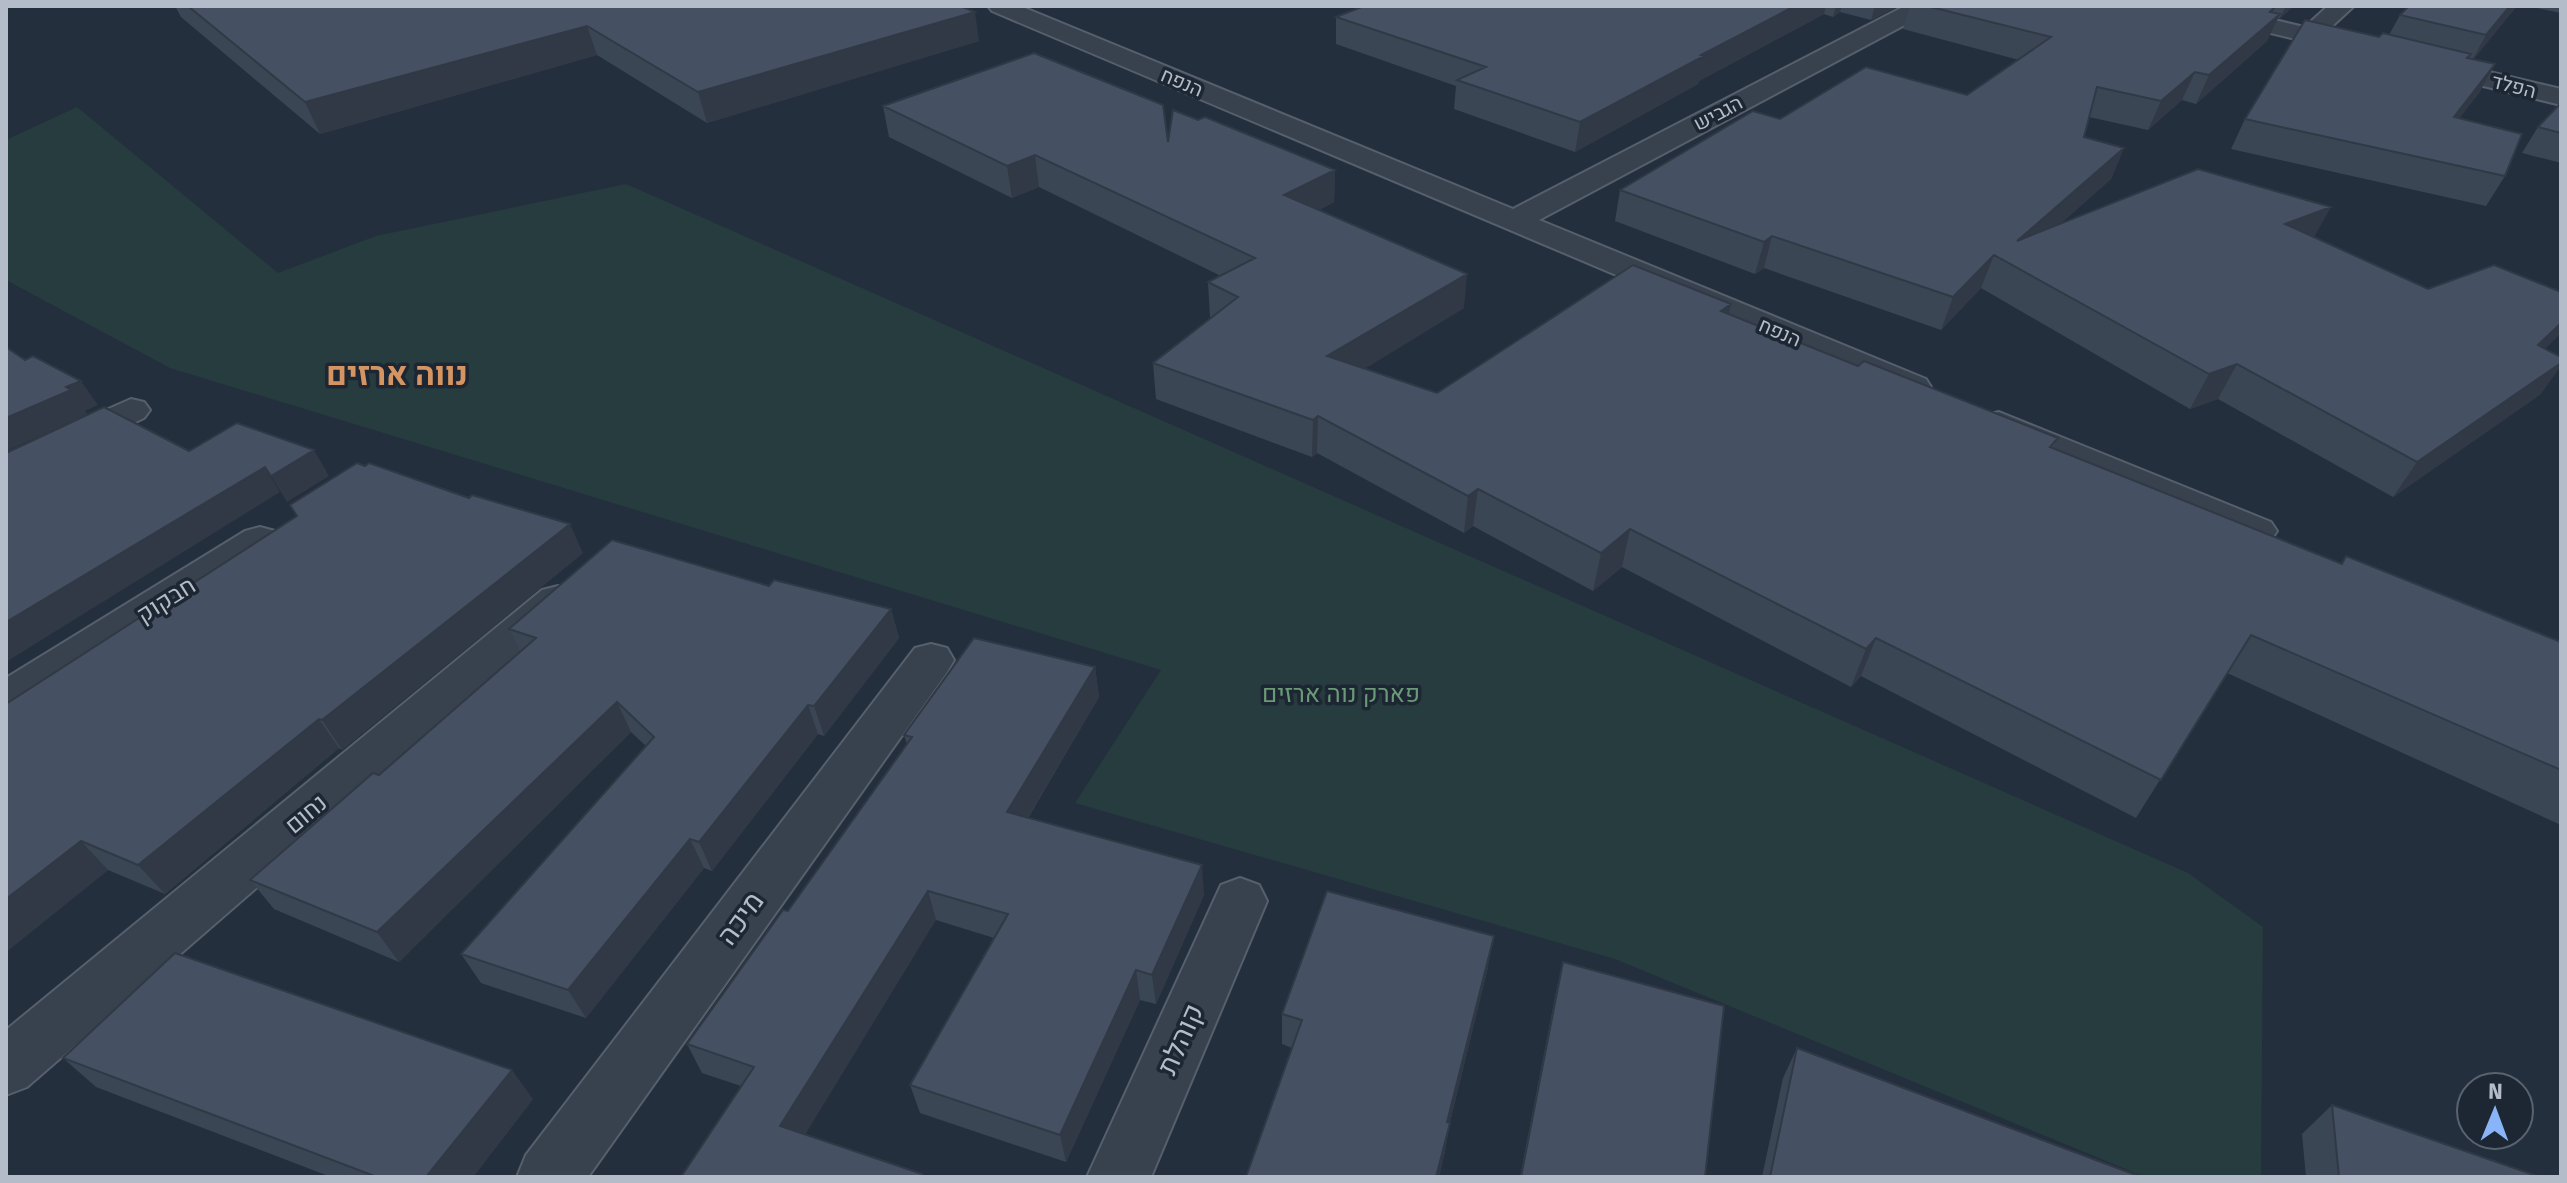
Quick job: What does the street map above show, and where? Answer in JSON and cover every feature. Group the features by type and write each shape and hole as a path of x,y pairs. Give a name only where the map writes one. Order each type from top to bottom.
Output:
{"street":[{"name":"הנפח","path":"1000,6 2282,541"},
{"name":"הגביש","path":"1514,221 1923,6"},
{"name":"הפלד","path":"2188,6 2561,97"},
{"path":"2308,35 2342,6"},
{"path":"6,469 131,410"},
{"name":"חבקוק","path":"6,701 300,516"},
{"name":"נחום","path":"6,1067 593,571"},
{"name":"מיכה","path":"549,1177 931,660"},
{"name":"קוהלת","path":"1119,1177 1240,901"}],"green space":[{"name":"פארק נוה ארזים","path":"77,107 278,273 376,236 626,184 2188,873 2263,927 2261,1177 2145,1177 1615,959 1075,803 1161,670 170,368 6,280 6,140"}],"building":[{"path":"188,6 960,6 975,12 698,92 587,26 305,102"},
{"path":"1364,6 1795,6 1580,122 1457,80 1486,67 1336,17"},
{"path":"1927,6 2275,7 2270,12 2280,14 2209,75 2195,72 2161,101 2097,87 2084,137 2124,148 2017,241 2198,169 2331,207 2285,224 2428,289 2494,265 2561,292 2561,323 2538,345 2561,357 2561,363 2417,462 2237,364 2209,374 1994,255 1953,297 1772,236 1764,242 1620,190 1753,111 1780,119 1866,67 1967,95 2051,37"},
{"path":"2409,6 2510,6 2486,35 2400,15"},
{"path":"2305,20 2379,37 2383,33 2471,54 2467,58 2495,64 2454,117 2522,134 2505,176 2245,119"},
{"path":"1034,53 1163,105 1168,142 1173,110 1198,120 1205,117 1335,170 1284,195 1467,274 1327,356 1437,393 1633,265 1731,304 1721,311 1858,366 1864,361 2058,438 2050,447 2342,564 2346,556 2561,642 2561,770 2251,635 2161,780 1876,638 1866,649 1630,529 1601,553 1478,489 1468,496 1318,416 1313,420 1153,363 1238,297 1208,282 1255,258 1035,155 1007,166 883,106"},
{"path":"2561,103 2561,133 2538,127"},
{"path":"6,347 25,360 33,356 81,381 66,387 71,390 6,418"},
{"path":"104,407 189,451 237,423 314,450 271,476 265,467 6,622 6,453"},
{"path":"357,463 365,466 369,463 469,498 472,495 570,524 322,720 319,719 138,865 81,841 6,899 6,704 297,516 290,505"},
{"path":"612,540 769,586 774,580 891,609 814,706 808,705 699,842 690,839 568,990 461,954 654,737 617,702 377,932 250,880 373,773 379,775 536,638 509,629"},
{"path":"974,638 1095,667 1007,812 1202,865 1152,975 1136,970 1060,1135 910,1085 1008,914 928,891 780,1126 922,1174 921,1177 681,1177 754,1067 687,1044 783,910 788,911 912,737 904,735"},
{"path":"1327,891 1494,936 1436,1177 1246,1177 1302,1020 1282,1014"},
{"path":"175,953 512,1070 426,1177 377,1177 63,1058"},
{"path":"1563,962 1724,1006 1705,1177 1521,1177"},
{"path":"1797,1048 2141,1177 1770,1177"},
{"path":"2332,1105 2455,1148 2455,1151 2465,1151 2540,1177 2339,1177"}],"district":[{"name":"נווה ארזים","path":"397,374"}]}
